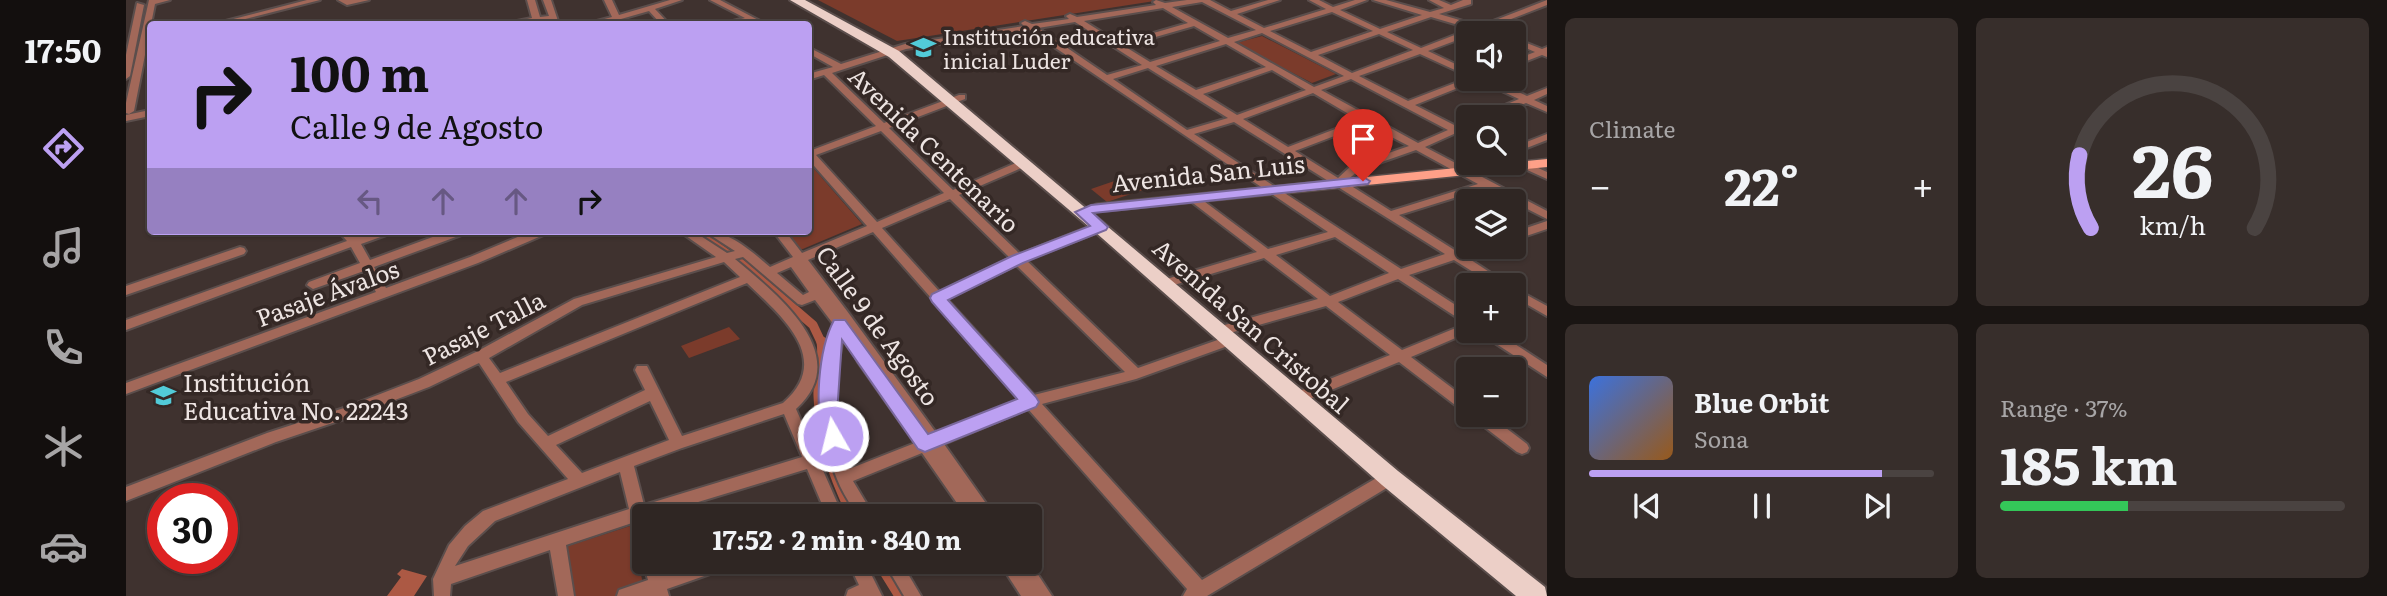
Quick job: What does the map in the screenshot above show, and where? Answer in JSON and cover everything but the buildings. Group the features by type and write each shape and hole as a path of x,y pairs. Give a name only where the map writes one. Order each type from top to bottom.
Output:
{"highway":[{"name":"Avenida San Cristobal","path":"796,0 892,46 1012,147 1022,164 1093,216 1164,284 1390,478 1537,596"},
{"path":"1012,147 1093,216"}],"main road":[{"name":"Avenida San Luis","path":"1526,160 1547,161"},
{"name":"Avenida San Luis","path":"1093,216 1193,198 1456,171"}],"street":[{"path":"126,17 145,4 166,0"},
{"path":"230,21 316,0"},
{"path":"342,0 347,3 365,0"},
{"path":"531,0 537,21"},
{"path":"547,0 555,21"},
{"path":"608,0 617,21"},
{"path":"620,21 678,0"},
{"path":"714,0 755,21"},
{"path":"812,75 892,46 1163,3 1203,0 1455,130"},
{"path":"1231,13 1276,0"},
{"path":"1313,0 1456,67"},
{"path":"1107,78 1363,0"},
{"path":"1377,0 1456,22"},
{"path":"1433,0 1451,8"},
{"path":"1310,55 1451,8 1468,2 1467,0"},
{"path":"1499,21 1542,2"},
{"path":"1163,3 1193,24 1456,166"},
{"path":"145,4 143,40 131,66 127,114 147,113"},
{"path":"143,40 145,4"},
{"path":"652,10 662,21"},
{"path":"1073,18 1483,273"},
{"path":"743,21 751,19"},
{"path":"1116,46 1193,24"},
{"path":"1028,25 1185,133 1456,311"},
{"path":"1185,133 1235,119 1456,38"},
{"path":"1526,45 1545,52"},
{"name":"Avenida Centenario","path":"812,52 833,67 883,127 1136,374"},
{"path":"1526,59 1545,52"},
{"path":"812,70 833,67"},
{"path":"1195,93 1273,67"},
{"path":"1407,105 1456,86"},
{"path":"1508,91 1547,109"},
{"path":"1512,105 1547,91"},
{"path":"812,153 956,99"},
{"path":"1287,151 1367,120"},
{"path":"1338,183 1355,168 1455,130"},
{"path":"1526,153 1547,137"},
{"path":"812,157 876,226 1196,593 1390,478"},
{"path":"769,272 1022,164"},
{"path":"1526,164 1547,176"},
{"path":"1473,175 1547,216"},
{"path":"1390,215 1488,184"},
{"path":"1193,198 1456,398"},
{"path":"938,298 1018,260 1093,216"},
{"path":"1526,232 1547,225"},
{"path":"1164,284 1266,256 1336,233"},
{"path":"348,235 383,294"},
{"path":"126,326 374,235"},
{"path":"313,285 369,267 450,235"},
{"name":"Pasaje Ávalos","path":"126,388 383,294 532,235"},
{"path":"442,596 441,579 448,560 471,529 489,516 678,443 788,407 806,390 811,365 807,340 793,307 769,272 692,235"},
{"path":"714,235 734,256 749,278 793,307"},
{"name":"Calle 9 de Agosto","path":"773,235 820,291 929,442 978,504"},
{"name":"Calle 9 de Agosto","path":"781,235 797,261"},
{"path":"126,291 240,251"},
{"path":"844,478 1030,402 1136,374 1225,336 1328,302 1454,255"},
{"name":"Pasaje Talla","path":"126,494 271,437 411,388 481,356 578,302 734,256"},
{"path":"496,380 749,278"},
{"path":"793,307 820,291"},
{"path":"1526,298 1544,307"},
{"path":"841,319 832,346 827,414 844,478 859,504"},
{"path":"1297,398 1456,333"},
{"path":"1504,343 1547,372"},
{"path":"481,356 523,418 580,481"},
{"path":"642,370 678,443"},
{"path":"546,443 653,393"},
{"path":"788,407 830,504"},
{"path":"1495,427 1522,447"},
{"name":"Calle 9 de Agosto","path":"929,442 968,504"},
{"path":"670,504 811,461"},
{"path":"626,464 635,504"},
{"path":"441,579 632,516"},
{"path":"556,542 566,596"},
{"path":"625,596 659,590 696,574"},
{"path":"860,574 866,594"},
{"path":"899,574 913,596"},
{"path":"1015,574 1031,596"},
{"path":"1028,574 1044,596"},
{"path":"1537,596 1547,593"}],"shaded area":[{"path":"818,0 1161,0 897,41"},
{"path":"1262,36 1336,74 1312,83 1236,43"},
{"path":"812,166 862,224 798,251 786,235 812,235"},
{"path":"1126,177 1143,190 1107,202 1091,189"},
{"path":"729,327 740,339 689,358 681,346"},
{"path":"630,526 632,574 641,574 644,588 619,596 569,596 562,548"},
{"path":"402,569 427,576 414,596 387,596 401,577 397,574"}],"waterway":[{"path":"701,235 743,265 813,325 822,344"},
{"path":"822,342 819,389 822,427 825,443 848,504"},
{"path":"886,574 900,596"}],"place":[{"name":"Institución educativa inicial Luder","path":"923,47"},
{"name":"Institución Educativa No. 22243","path":"163,395"}],"route":[{"path":"833,436 827,414 832,346 840,324 925,444 1030,402 938,298 1018,260 1100,227 1083,212 1096,208 1363,181"}]}
